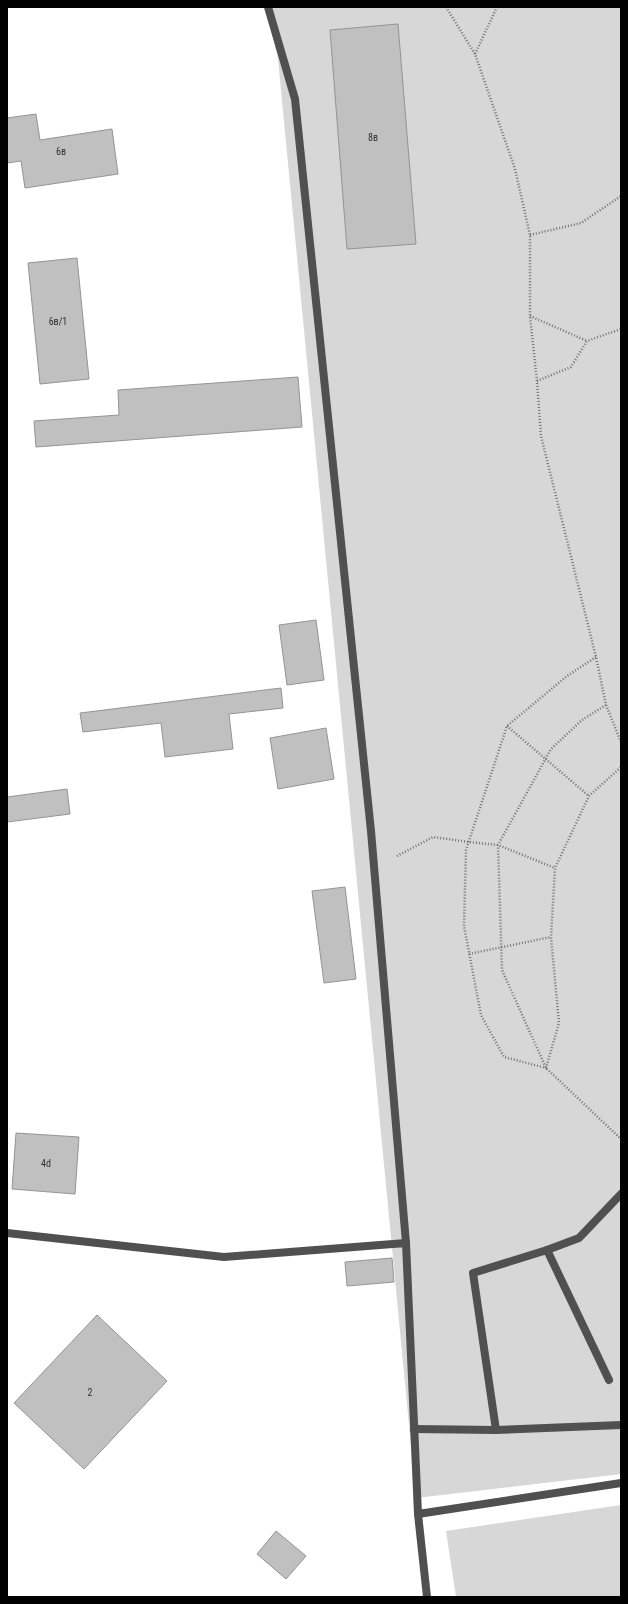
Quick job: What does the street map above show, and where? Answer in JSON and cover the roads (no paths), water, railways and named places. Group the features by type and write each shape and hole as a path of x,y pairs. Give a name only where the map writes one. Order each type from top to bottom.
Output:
{"street":[{"path":"268,7 295,99 371,831 406,1243 418,1514 427,1597"},
{"path":"496,1430 473,1273 547,1250 579,1238 621,1194"},
{"path":"7,1234 224,1257 406,1243"},
{"path":"547,1250 608,1380"},
{"path":"414,1429 496,1430 621,1425"},
{"path":"418,1514 621,1483"}]}
